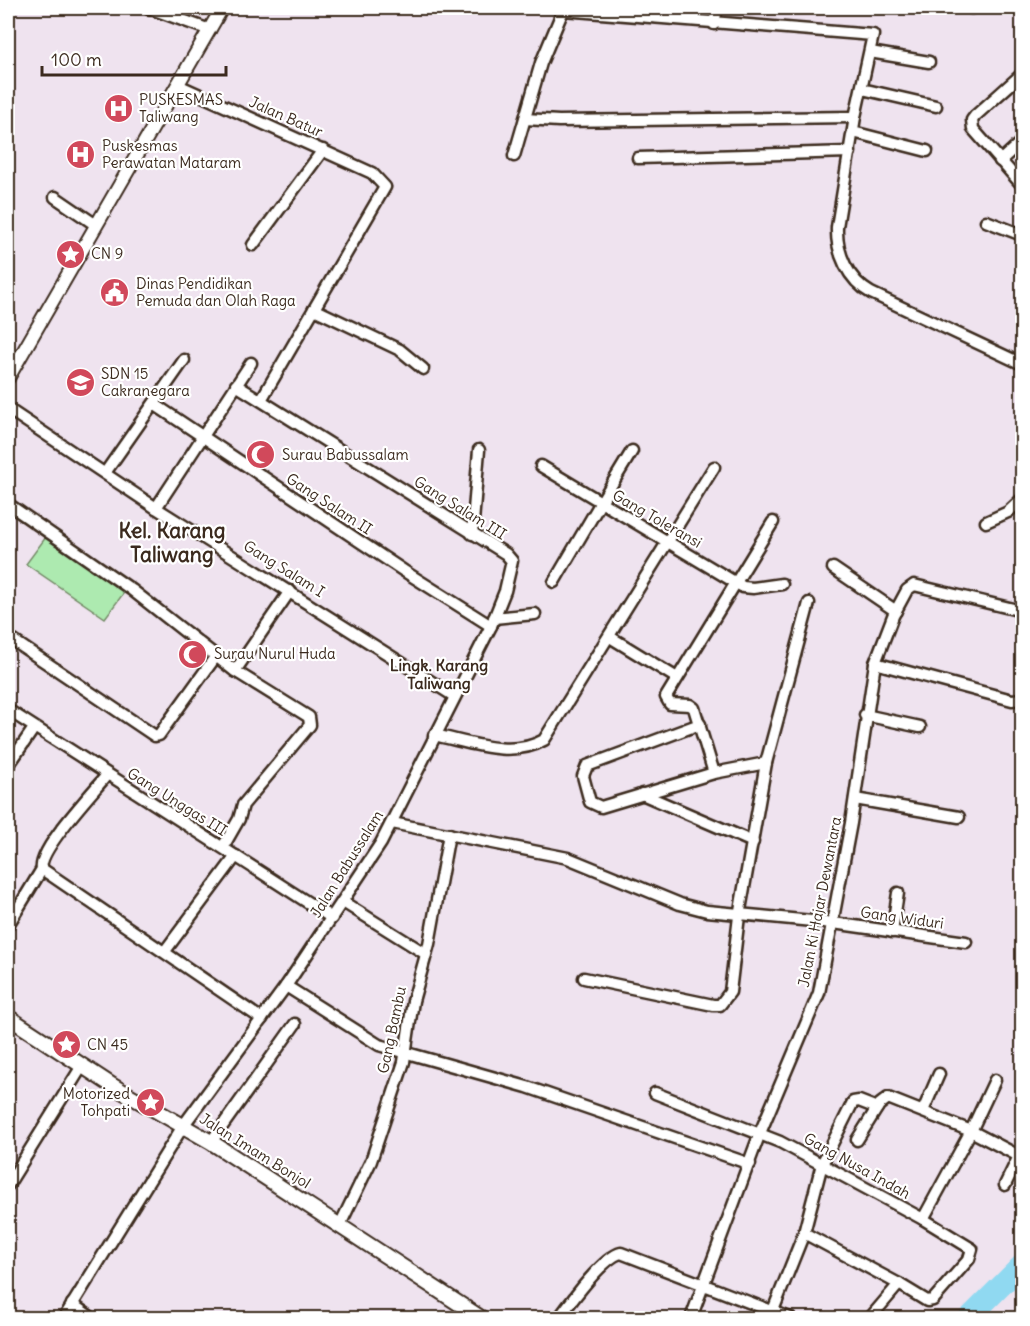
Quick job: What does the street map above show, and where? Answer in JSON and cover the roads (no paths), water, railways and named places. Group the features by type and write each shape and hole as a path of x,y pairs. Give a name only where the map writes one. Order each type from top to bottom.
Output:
{"main road":[{"name":"Jalan Imam Bonjol","path":"8,1017 82,1066 211,1142 481,1318"}],"street":[{"path":"149,8 210,30"},
{"path":"8,378 222,8"},
{"path":"714,24 717,8"},
{"path":"514,156 541,63 563,9 714,24 873,35 855,117 836,240 845,265 855,281 871,293 1023,364"},
{"path":"870,52 929,62"},
{"path":"1023,74 972,120 973,129 1023,184"},
{"name":"Jalan Batur","path":"178,85 323,150 379,179 385,187 314,309"},
{"path":"862,89 936,106"},
{"path":"525,119 559,121 855,117"},
{"path":"853,132 927,151"},
{"path":"1000,161 1023,141"},
{"path":"253,245 323,150"},
{"path":"638,158 850,152"},
{"path":"55,197 96,225"},
{"path":"986,221 1023,235"},
{"path":"261,400 314,309 400,350 423,369"},
{"path":"105,473 184,360"},
{"path":"156,508 251,363"},
{"name":"Gang Salam III","path":"236,385 506,554 512,564"},
{"name":"Gang Salam II","path":"154,404 202,438 492,622"},
{"name":"Gang Salam I","path":"8,409 156,508 454,696"},
{"path":"472,534 479,450"},
{"path":"541,466 601,502 632,452"},
{"path":"434,735 492,747 516,749 532,746 550,733 714,467"},
{"path":"986,522 1008,512 1023,499"},
{"name":"Gang Toleransi","path":"554,582 601,502 737,583 753,588 782,584"},
{"path":"8,504 184,628 235,671 307,715 310,725 243,805 236,825 223,847"},
{"path":"714,773 700,724 690,705 667,703 666,696 773,522"},
{"name":"Jalan Babussalam","path":"63,1318 183,1126 286,986 343,902 392,823 492,622 512,564"},
{"path":"833,568 896,611"},
{"name":"Jalan Ki Hajar Dewantara","path":"691,1318 760,1132 819,993 855,799 865,715 875,663 896,611 911,586 921,586 1023,610"},
{"path":"235,671 290,591"},
{"path":"584,978 720,1005 730,992 739,916 766,763 809,603"},
{"path":"492,622 536,614"},
{"path":"8,637 157,736 216,656"},
{"path":"610,637 677,678"},
{"path":"875,663 1012,700 1023,699"},
{"name":"Gang Unggas III","path":"8,710 106,776 223,847 332,918"},
{"path":"865,715 920,726"},
{"path":"700,724 587,766 582,776 590,802 597,807 714,773 766,763"},
{"path":"8,766 34,728"},
{"path":"8,925 42,869 41,862 57,835 106,776"},
{"path":"642,794 753,842"},
{"path":"855,799 959,817"},
{"name":"Gang Widuri","path":"392,823 568,858 680,904 739,916 833,923 966,942"},
{"name":"Gang Bambu","path":"340,1225 371,1161 406,1053 413,1001 426,954 449,834"},
{"path":"165,951 236,856"},
{"path":"42,869 262,1019"},
{"path":"892,932 898,892"},
{"path":"343,902 426,954"},
{"path":"286,986 369,1040 406,1053 527,1087 750,1164"},
{"path":"211,1142 295,1024"},
{"path":"8,1185 82,1066"},
{"path":"923,1112 939,1074"},
{"path":"923,1219 971,1131 995,1080"},
{"name":"Gang Nusa Indah","path":"655,1094 760,1132 923,1219 973,1250 939,1294 927,1301 899,1284"},
{"path":"857,1140 877,1108 888,1098 1021,1153 1005,1185"},
{"path":"772,1315 804,1233 822,1164 853,1102 859,1101 877,1108"},
{"path":"804,1233 899,1284 870,1318"},
{"path":"559,1318 572,1300 617,1254 772,1315 790,1318"},
{"path":"72,1304 93,1318"}],"waterway":[{"path":"969,1318 1022,1265"}],"place":[{"name":"PUSKESMAS Taliwang","path":"118,109"},
{"name":"Puskesmas Perawatan Mataram","path":"81,155"},
{"name":"CN 9","path":"70,254"},
{"name":"Dinas Pendidikan Pemuda dan Olah Raga","path":"115,293"},
{"name":"SDN 15 Cakranegara","path":"80,383"},
{"name":"Surau Babussalam","path":"261,455"},
{"name":"Surau Nurul Huda","path":"193,654"},
{"name":"CN 45","path":"66,1045"},
{"name":"Motorized Tohpati","path":"151,1103"}],"district":[{"name":"Kel. Karang Taliwang","path":"172,543"},
{"name":"Lingk. Karang Taliwang","path":"439,674"}]}
